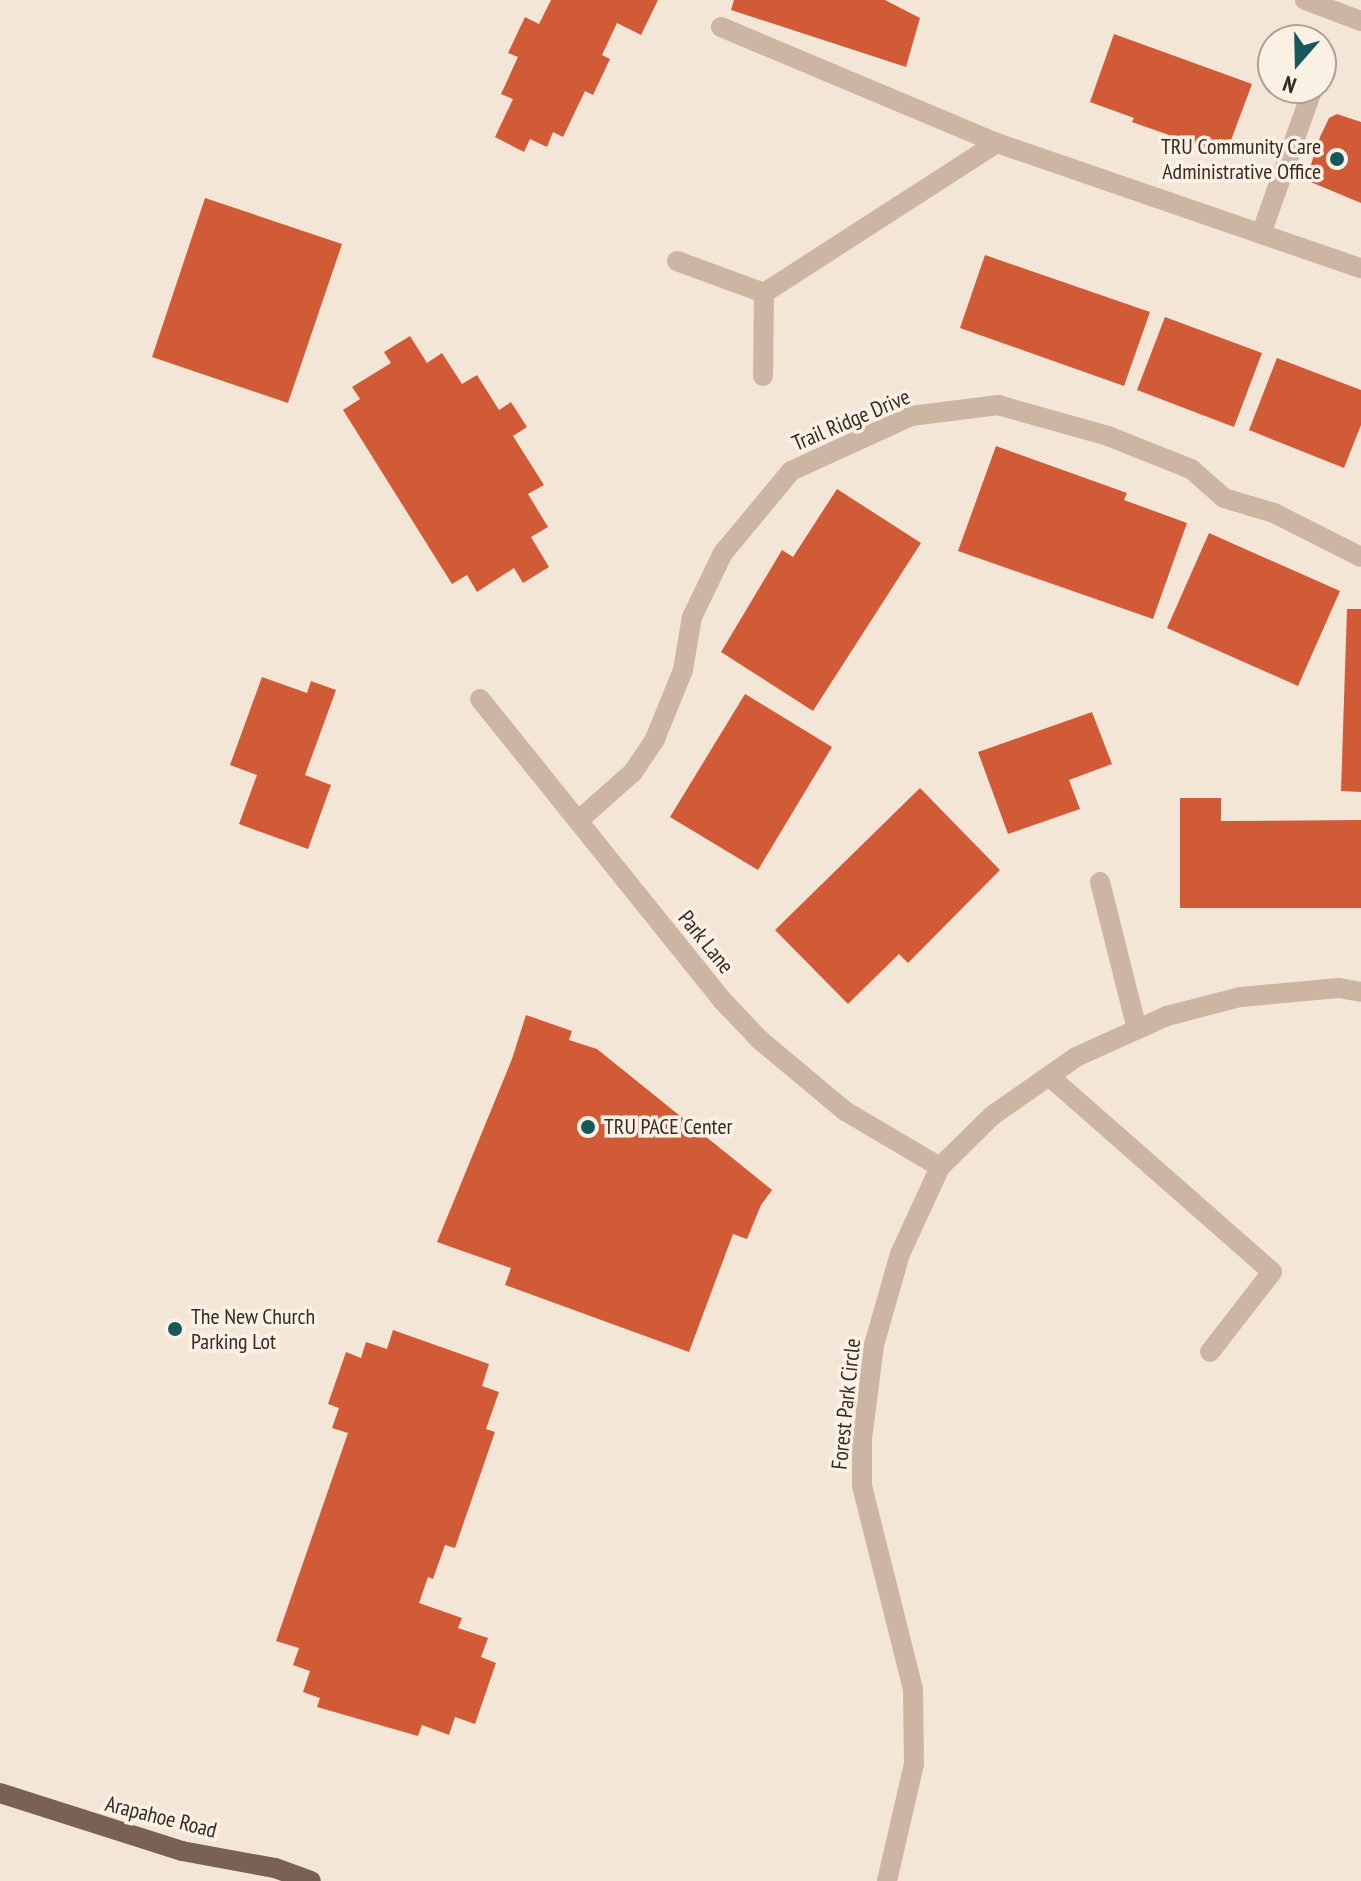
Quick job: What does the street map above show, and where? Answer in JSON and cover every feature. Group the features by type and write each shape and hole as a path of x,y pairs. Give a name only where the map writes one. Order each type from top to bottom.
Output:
{"main road":[{"name":"Arapahoe Road","path":"0,1793 182,1851 275,1868 311,1881"}],"street":[{"path":"1305,0 1361,21"},
{"path":"721,27 997,143 1361,268"},
{"path":"1261,234 1307,104"},
{"path":"764,293 997,143"},
{"path":"677,261 764,293"},
{"path":"763,376 764,293"},
{"name":"Trail Ridge Drive","path":"579,820 633,772 655,739 683,670 692,617 723,553 791,471 911,416 998,405 1108,436 1191,469 1224,498 1274,513 1361,557"},
{"name":"Park Lane","path":"480,699 722,1000 760,1040 845,1111 940,1167"},
{"path":"1100,882 1137,1029"},
{"name":"Forest Park Circle","path":"887,1881 914,1764 913,1689 862,1486 862,1439 874,1345 887,1299 900,1254 940,1167 993,1115 1076,1057 1167,1016 1240,997 1339,988 1361,992"},
{"path":"1049,1076 1272,1272 1210,1352"}],"building":[{"path":"551,0 658,0 641,35 617,23 602,55 610,59 593,95 585,91 563,137 553,132 547,147 530,139 524,152 495,137 513,99 501,94 518,57 508,53 525,17 539,24"},
{"path":"734,0 885,0 920,18 906,67 731,10"},
{"path":"1114,34 1252,84 1227,151 1218,148 1217,152 1132,122 1134,118 1090,102"},
{"name":"TRU Community Care Administrative Office","path":"1337,114 1361,122 1361,203 1306,180 1320,137 1329,118"},
{"path":"205,198 342,244 288,403 152,357"},
{"path":"985,255 1150,312 1124,386 960,328"},
{"path":"1165,317 1262,353 1234,427 1137,390"},
{"path":"410,336 427,363 442,353 462,384 477,375 499,410 511,402 527,427 513,436 544,485 528,494 548,527 531,537 549,567 523,583 514,568 477,592 467,575 452,584 343,410 360,399 352,387 391,363 384,352"},
{"path":"1277,358 1361,390 1361,425 1344,468 1249,430"},
{"path":"996,446 1127,493 1124,500 1187,523 1153,619 958,551"},
{"path":"837,489 921,543 813,711 721,652 782,550 793,557"},
{"path":"1209,533 1340,591 1298,686 1167,628"},
{"path":"1347,609 1361,609 1361,792 1341,791"},
{"path":"262,677 307,693 311,681 336,690 305,775 331,785 308,849 239,824 257,775 230,765"},
{"path":"745,694 832,747 758,870 670,817"},
{"path":"1092,712 1112,764 1069,780 1080,809 1008,834 978,752"},
{"path":"920,788 1000,870 908,963 899,954 848,1004 775,930"},
{"path":"1180,798 1221,798 1221,821 1361,820 1361,908 1180,908"},
{"name":"TRU PACE Center","path":"526,1015 572,1031 569,1040 597,1049 772,1190 761,1205 747,1239 733,1234 689,1352 505,1285 511,1268 437,1242 512,1059"},
{"path":"393,1330 489,1364 482,1386 499,1392 486,1429 495,1432 455,1548 445,1545 433,1579 428,1577 419,1603 462,1618 458,1628 488,1638 481,1657 496,1663 475,1724 455,1717 449,1735 422,1725 418,1736 317,1707 320,1698 303,1692 310,1671 293,1665 299,1648 276,1641 348,1433 332,1428 339,1408 328,1404 346,1352 361,1358 366,1342 387,1349"}],"place":[{"name":"TRU Community Care Administrative Office","path":"1337,159"},
{"name":"TRU PACE Center","path":"588,1127"},
{"name":"The New Church Parking Lot","path":"175,1329"}]}
